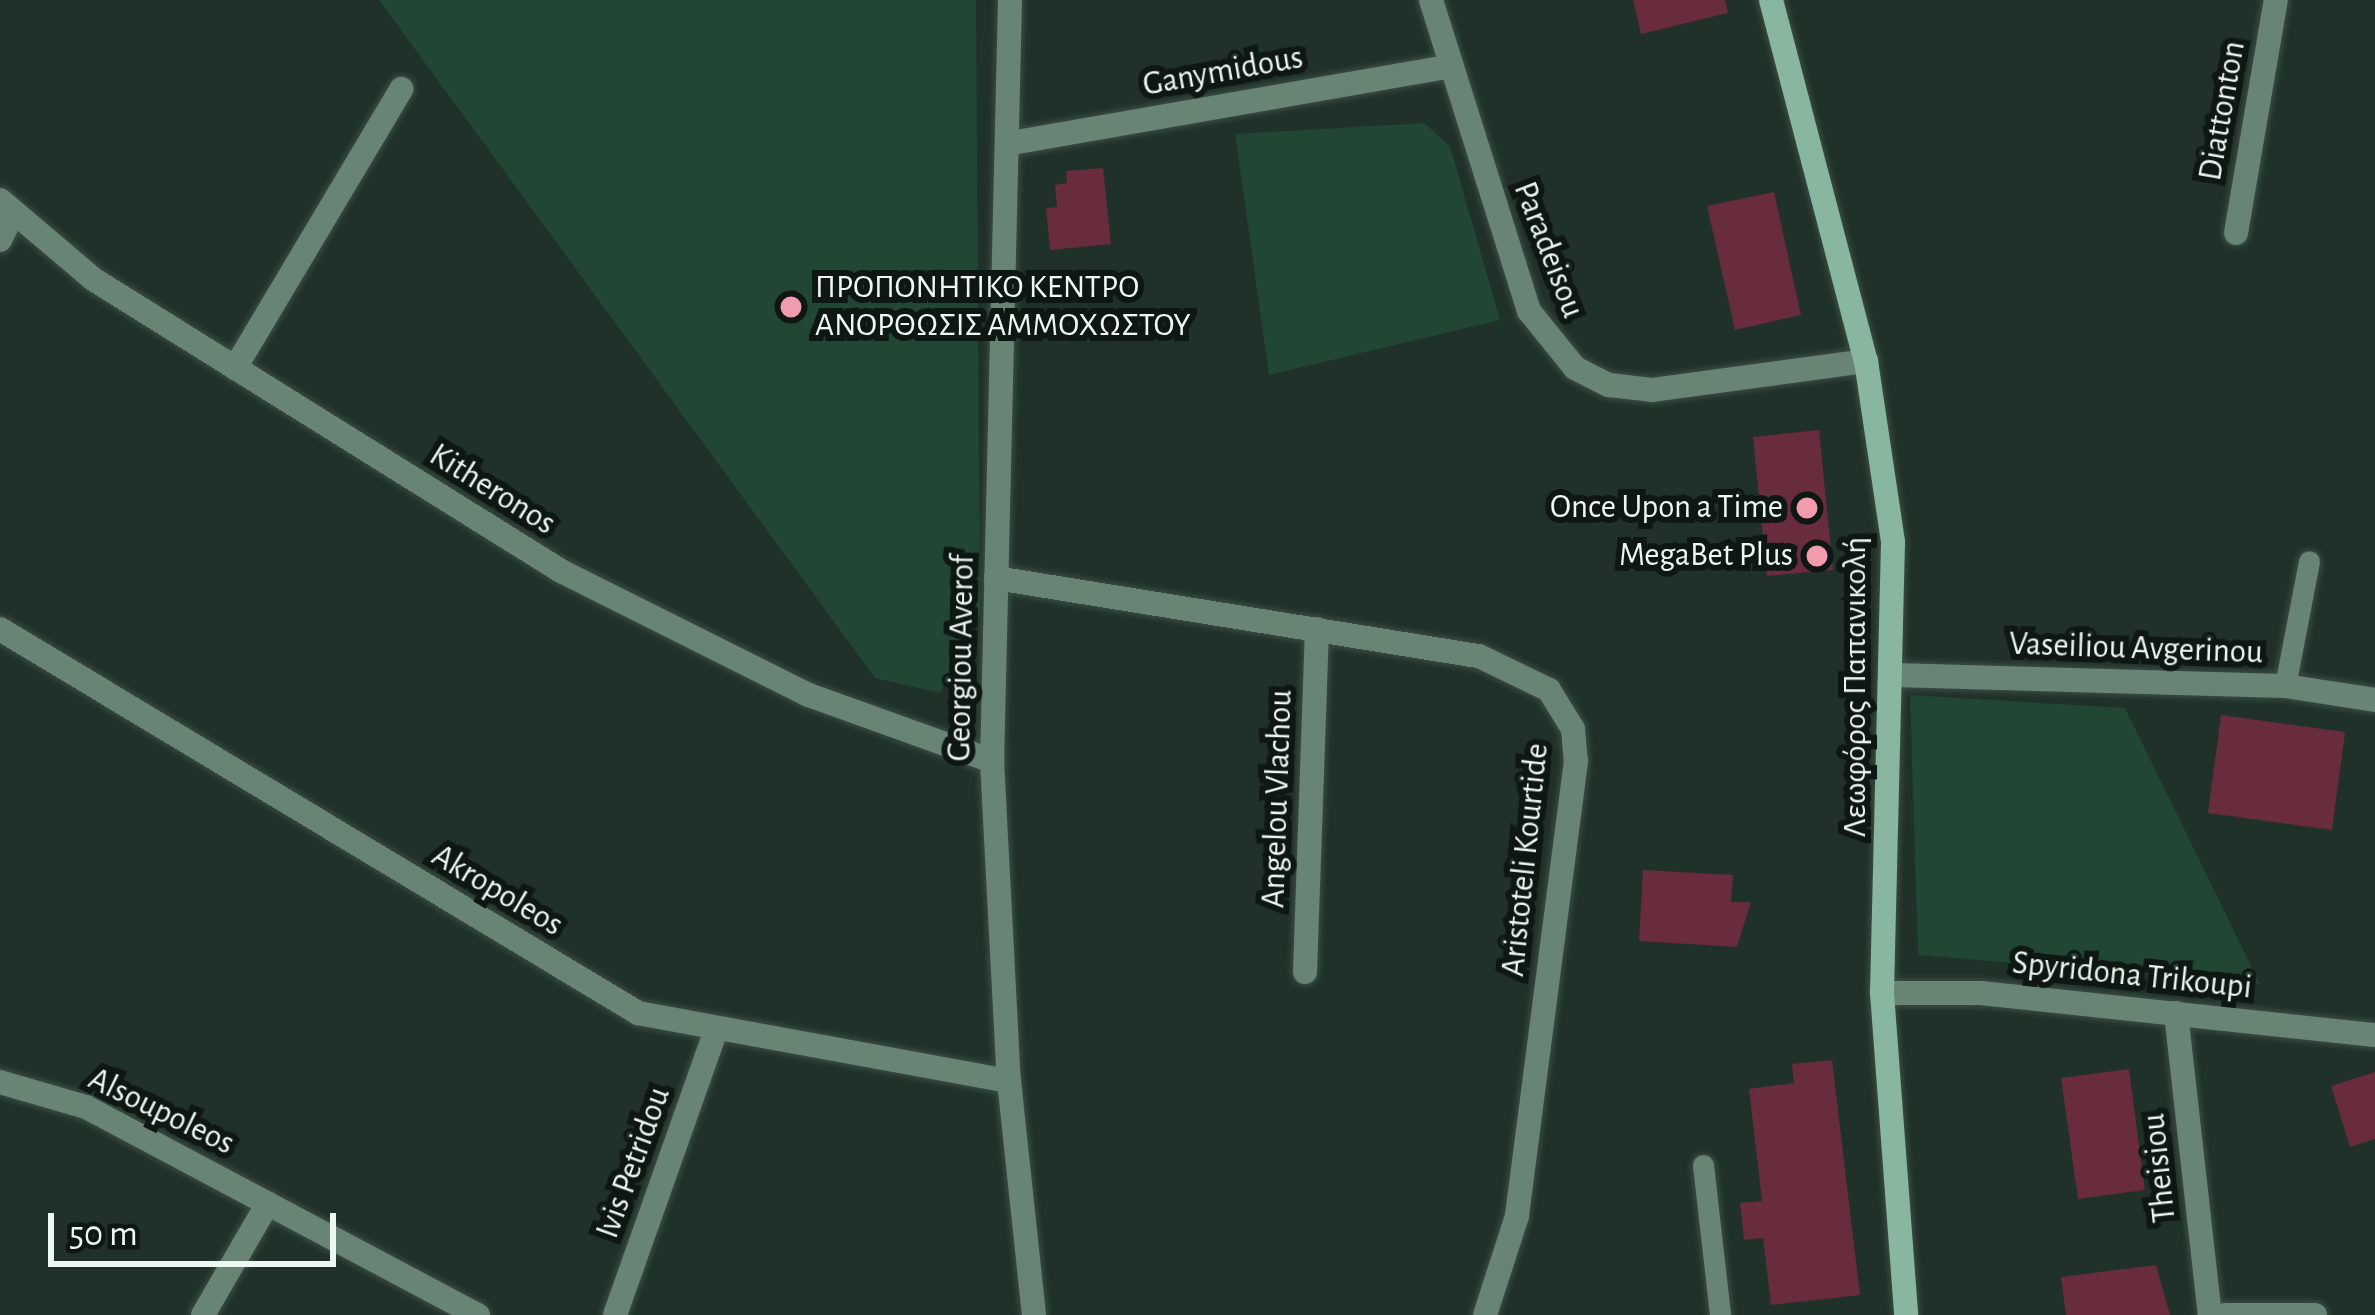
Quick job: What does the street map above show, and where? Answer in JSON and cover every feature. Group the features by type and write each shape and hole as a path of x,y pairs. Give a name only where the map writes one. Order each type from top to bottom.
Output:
{"street":[{"name":"Georgiou Averof","path":"1010,0 1011,143 992,761 1009,1081 1034,1315"},
{"name":"Paradeisou","path":"1431,0 1447,67 1529,311 1575,368 1609,385 1652,389 1866,361"},
{"name":"Λεωφόρος Παπανικολή","path":"1771,0 1866,361 1893,542 1894,675 1882,993 1906,1315"},
{"name":"Diattonton","path":"2236,232 2276,0"},
{"name":"Ganymidous","path":"1011,143 1447,67"},
{"path":"235,368 401,89"},
{"path":"0,241 6,206"},
{"name":"Kitheronos","path":"6,206 93,279 561,571 809,695 992,761"},
{"name":"Aristoteli Kourtide","path":"996,578 1317,629 1515,669 1549,690 1573,729 1576,761 1517,1216 1485,1315"},
{"name":"Akropoleos","path":"0,629 638,1013 715,1032 1009,1081"},
{"name":"Angelou Vlachou","path":"1305,971 1317,629"},
{"name":"Vaseiliou Avgerinou","path":"1894,675 2285,686 2375,700"},
{"name":"Spyridona Trikoupi","path":"1882,993 1981,993 2375,1035"},
{"name":"Theisiou","path":"2176,1013 2210,1315"},
{"name":"Ivis Petridou","path":"615,1315 715,1032"},
{"name":"Alsoupoleos","path":"0,1082 86,1107 478,1315"},
{"path":"203,1315 268,1203"},
{"path":"2225,1315 2315,1315"}],"lane":[{"path":"2285,686 2309,561"},
{"path":"1702,1165 1720,1315"}],"green space":[{"name":"ΠΡΟΠΟΝΗΤΙΚΟ ΚΕΝΤΡΟ ΑΝΟΡΘΩΣΙΣ ΑΜΜΟΧΩΣΤΟΥ","path":"379,0 976,0 980,614 940,693 875,678"},
{"path":"1424,123 1450,146 1500,320 1269,375 1235,134"},
{"path":"1910,695 2125,708 2260,984 1918,955"}],"building":[{"path":"1633,0 1725,0 1728,13 1641,34"},
{"path":"1103,168 1111,244 1050,250 1046,208 1057,207 1055,185 1067,183 1066,171"},
{"path":"1774,192 1801,315 1735,330 1707,206"},
{"path":"1819,430 1833,570 1767,576 1753,437"},
{"path":"2221,715 2345,732 2332,830 2208,813"},
{"path":"1643,870 1733,875 1731,902 1751,902 1737,947 1639,941"},
{"path":"1832,1060 1860,1295 1771,1305 1763,1238 1744,1240 1740,1203 1762,1201 1749,1089 1794,1083 1792,1064"},
{"path":"2129,1069 2145,1190 2078,1199 2061,1078"},
{"path":"2375,1072 2375,1139 2350,1147 2331,1086"},
{"path":"2156,1265 2170,1315 2066,1315 2061,1277"}],"place":[{"name":"ΠΡΟΠΟΝΗΤΙΚΟ ΚΕΝΤΡΟ ΑΝΟΡΘΩΣΙΣ ΑΜΜΟΧΩΣΤΟΥ","path":"791,307"},
{"name":"Once Upon a Time","path":"1807,508"},
{"name":"MegaBet Plus","path":"1817,556"}]}
